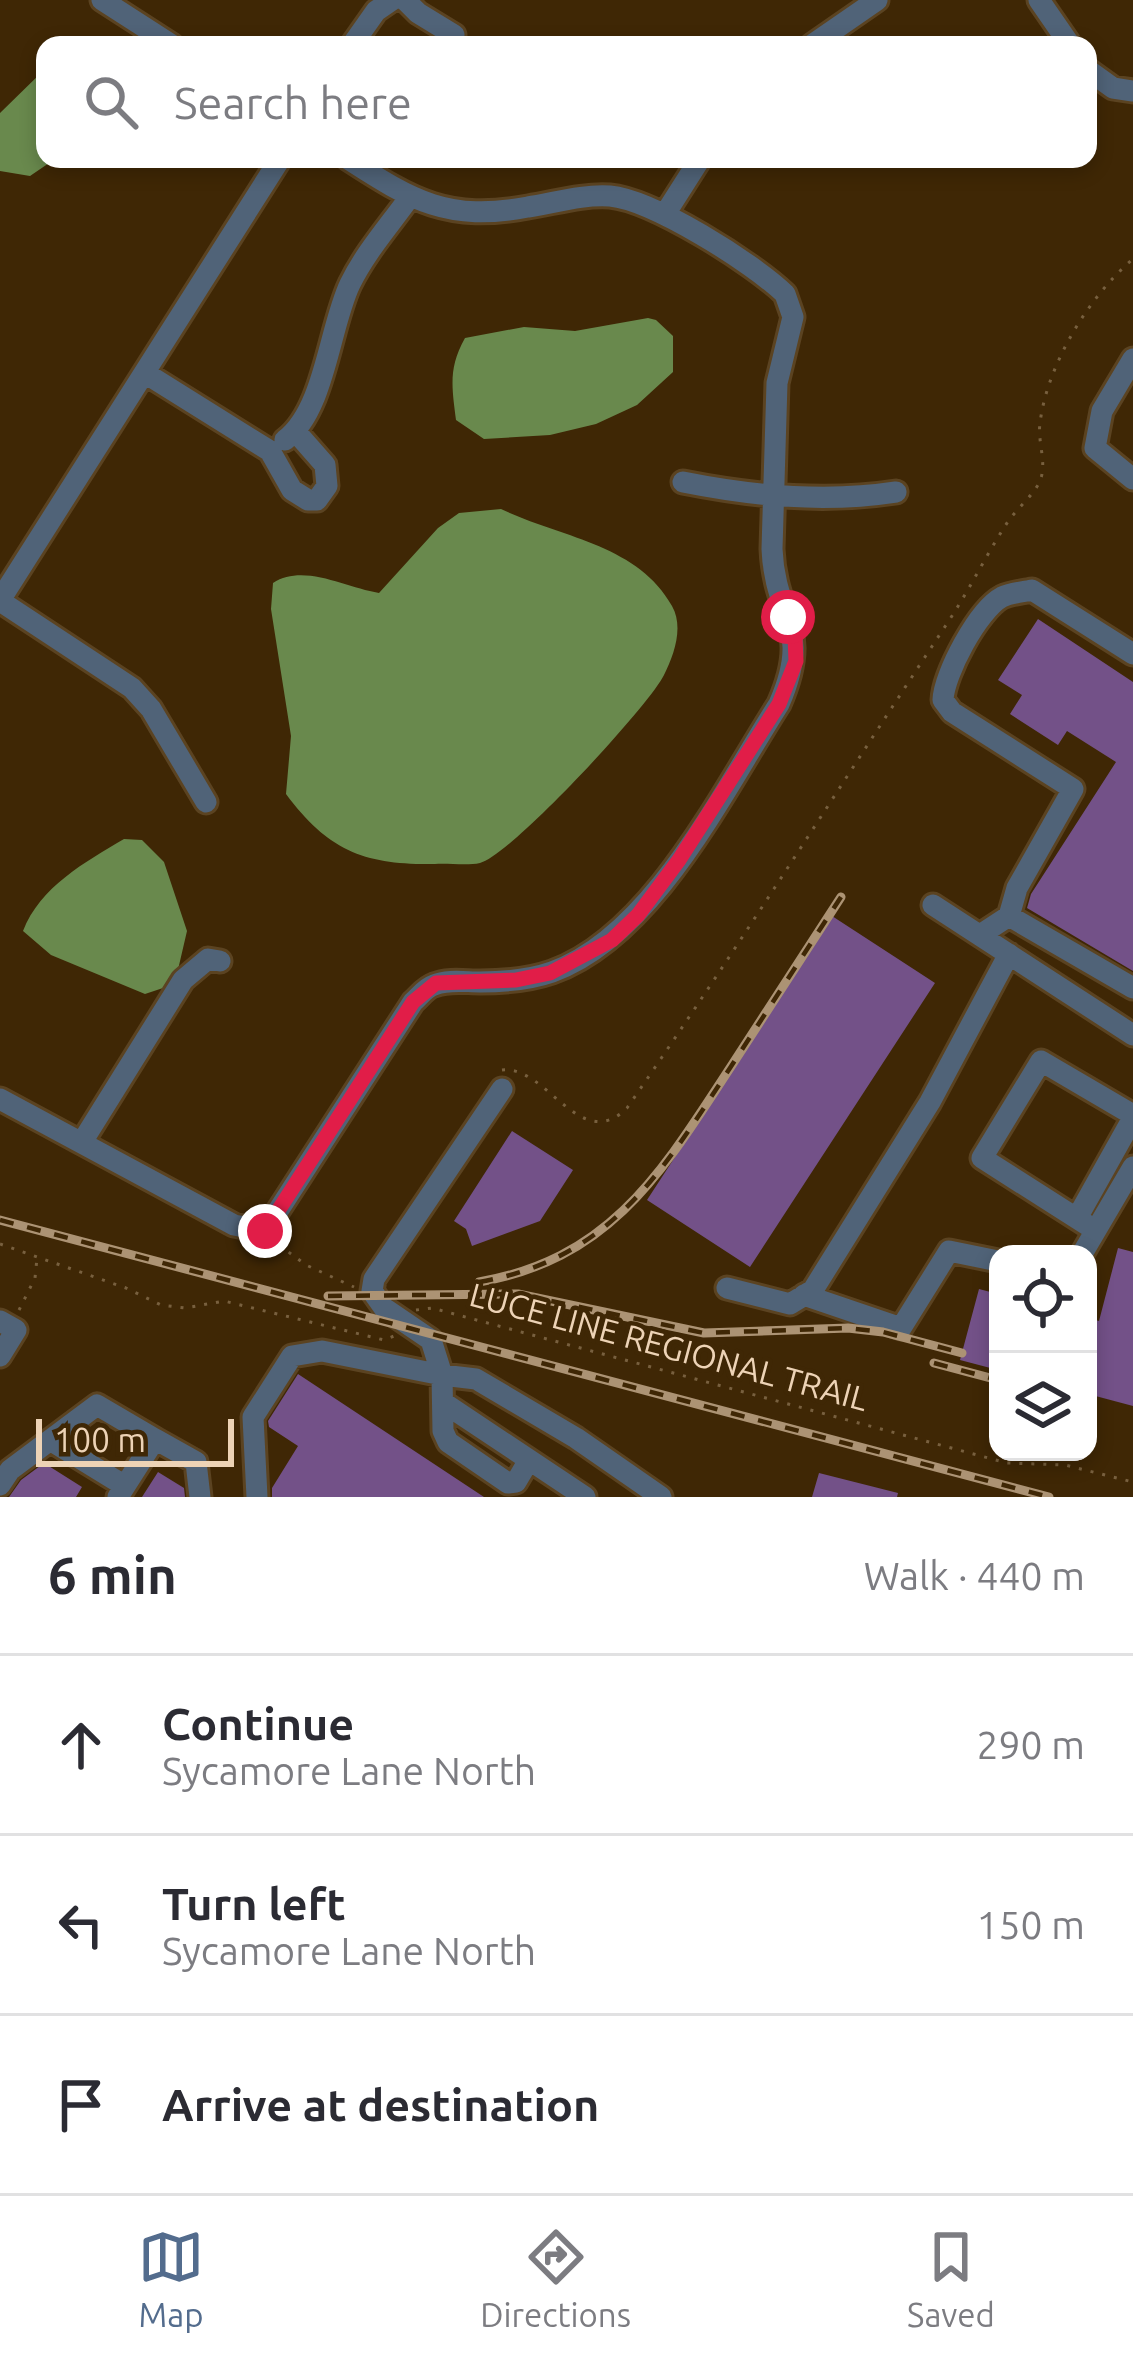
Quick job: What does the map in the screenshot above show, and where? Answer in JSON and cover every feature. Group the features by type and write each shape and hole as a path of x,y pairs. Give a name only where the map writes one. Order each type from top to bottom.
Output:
{"street":[{"path":"102,0 158,36"},
{"path":"358,36 376,11 392,0"},
{"path":"405,0 454,35"},
{"path":"825,36 877,0"},
{"path":"1039,0 1064,36"},
{"path":"1097,76 1113,88 1133,91"},
{"path":"206,802 151,709 132,688 0,600 274,168"},
{"path":"0,1099 235,1225 265,1231 413,1002 426,989 451,981 533,976 581,959 626,927 668,876 779,704 796,661 795,637 773,574 777,383 793,317 791,305 776,284 665,214 626,198 605,196 466,214 409,198 362,168"},
{"path":"665,214 694,168"},
{"path":"270,451 296,432 318,384 348,289 409,198"},
{"path":"1133,359 1102,411 1095,448 1133,479"},
{"path":"145,374 270,451 292,490 317,500 327,486 325,465 296,432"},
{"path":"683,482 773,496 832,498 896,492"},
{"path":"980,935 1009,916 1017,888 1073,789 952,712 943,700 947,672 991,606 1004,596 1032,590 1133,654"},
{"path":"933,905 1133,1035"},
{"path":"1009,916 1133,988"},
{"path":"727,1288 790,1304 813,1290 930,1102 1009,954"},
{"path":"82,1142 183,980 208,959 220,961"},
{"path":"1083,1245 1086,1224 1127,1160 1133,1116 1041,1061 982,1158 1086,1224"},
{"path":"502,1089 374,1280 372,1292 384,1308 431,1340 442,1375 443,1431 448,1442 508,1483 516,1482 529,1460 585,1497"},
{"path":"804,1295 901,1328 949,1251 989,1259"},
{"path":"0,1356 16,1330 4,1324"},
{"path":"257,1497 253,1417 292,1356 322,1352 476,1379 576,1438 661,1497"},
{"path":"0,1485 10,1470 97,1406 196,1462 200,1497"},
{"path":"50,1440 122,1491 155,1439"}],"path":[{"path":"540,1087 589,1121 603,1124 627,1108 786,874 1009,520 1038,485 1042,475 1040,416 1051,384 1072,337 1133,259"},
{"path":"265,1231 306,1264 372,1292"},
{"name":"LUCE LINE REGIONAL TRAIL","path":"0,1244 161,1305 185,1309 224,1301 384,1340 420,1307 432,1308 1014,1465 1065,1465 1133,1482"},
{"path":"4,1324 35,1278 37,1256"}],"shaded area":[{"path":"36,78 36,168 42,168 30,176 0,171 0,113"},
{"path":"648,318 673,336 673,372 637,405 596,424 550,435 484,439 456,420 454,369 465,338 524,327 575,331"},
{"path":"501,509 618,555 657,585 676,614 676,641 668,667 607,746 496,854 475,864 411,864 351,851 318,830 286,794 291,736 271,609 273,583 285,577 311,576 379,593 438,528 459,513"},
{"path":"124,839 142,840 164,862 187,931 177,974 163,988 145,994 51,955 23,931 52,889"}],"building":[{"path":"1038,619 1133,682 1133,971 1027,908 1031,894 1116,762 1067,731 1058,745 1010,714 1022,695 998,680"},
{"path":"832,916 935,983 750,1267 647,1200"},
{"path":"512,1131 573,1170 540,1221 472,1246 466,1229 454,1221"},
{"path":"1118,1248 1133,1252 1133,1406 1097,1396 1099,1321"},
{"path":"979,1289 989,1292 989,1368 960,1360"},
{"path":"298,1374 484,1497 272,1497 272,1488 298,1446 269,1427 268,1421"},
{"path":"44,1463 82,1487 76,1497 9,1497 21,1480"},
{"path":"158,1472 184,1488 185,1497 142,1497"},
{"path":"819,1473 898,1493 897,1497 812,1497"}],"railway":[{"path":"479,1282 564,1253 628,1205 681,1142 841,897"},
{"path":"0,1220 1049,1497"},
{"path":"328,1296 518,1294 704,1333 848,1328 962,1353"},
{"path":"934,1363 989,1378"}],"route":[{"path":"265,1231 413,1002 426,989 451,981 516,980 550,973 612,940 638,915 779,704 796,661 788,617"}]}
